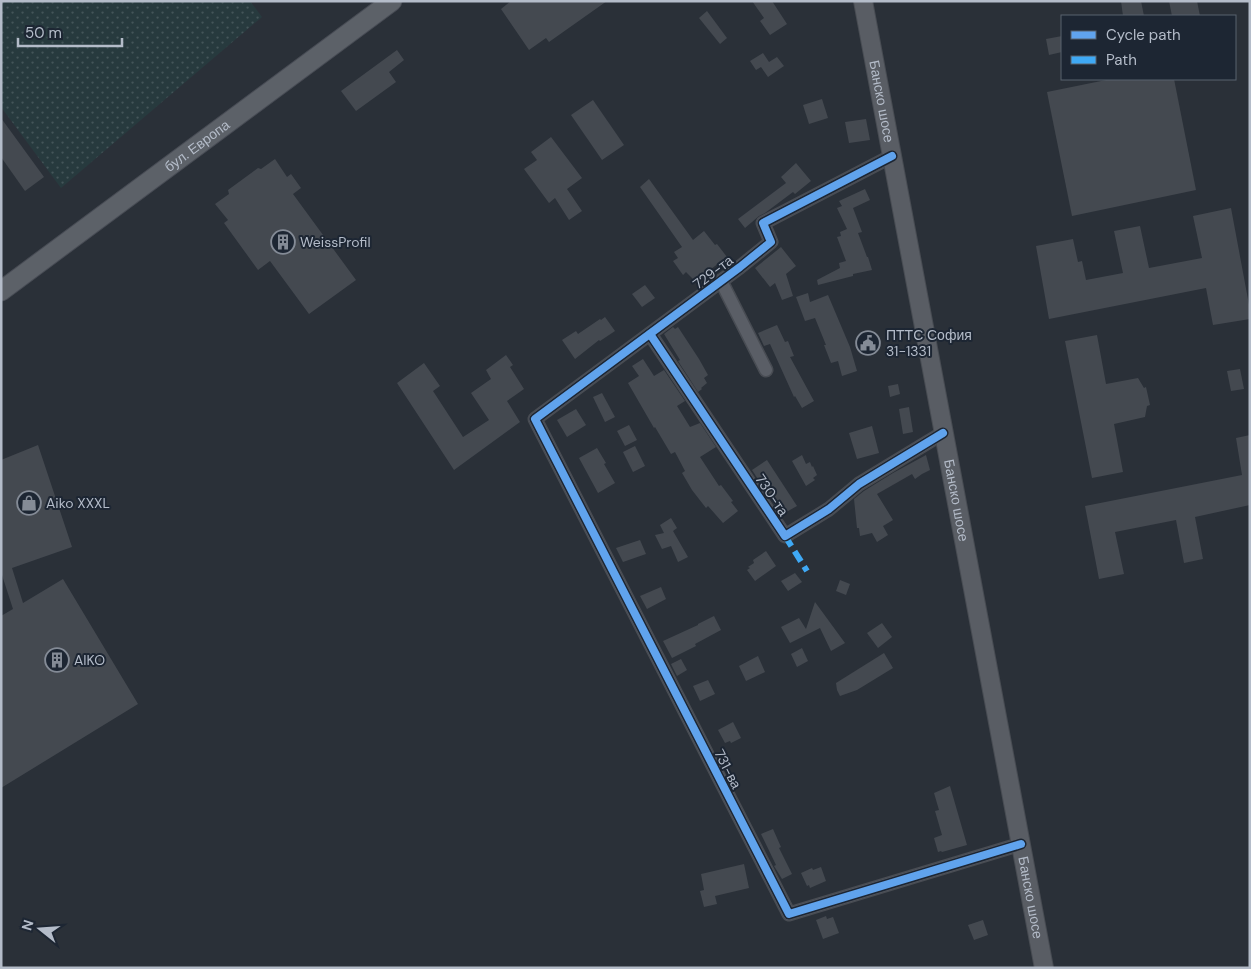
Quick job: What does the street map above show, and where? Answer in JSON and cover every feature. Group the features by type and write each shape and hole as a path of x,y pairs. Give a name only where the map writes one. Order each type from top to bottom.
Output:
{"main road":[{"name":"бул. Европа","path":"1,278 374,1"},
{"name":"бул. Европа","path":"1,291 392,1"}],"street":[{"name":"Банско шосе","path":"863,1 1044,968"},
{"name":"729-та","path":"535,419 771,242 763,223 892,156"},
{"name":"729-та","path":"721,281 766,370"},
{"name":"730-та","path":"650,334 785,536 829,509 859,484 944,433"},
{"name":"731-ва","path":"535,419 789,914 1021,844"}],"green space":[{"path":"1,1 250,1 262,17 61,188 1,107"}],"building":[{"path":"511,1 607,1 549,42 546,38 529,50 501,9"},
{"path":"752,1 772,1 787,24 770,35 760,21 764,18"},
{"path":"1121,1 1141,1 1144,15 1123,15"},
{"path":"1169,1 1197,1 1200,15 1172,15"},
{"path":"707,11 727,38 720,44 699,18"},
{"path":"1061,36 1061,52 1049,55 1046,39"},
{"path":"397,50 404,60 389,72 396,82 356,111 341,91"},
{"path":"763,53 769,62 777,57 784,66 768,77 761,67 756,70 750,61"},
{"path":"1106,80 1174,80 1196,190 1072,216 1047,92"},
{"path":"822,99 828,118 809,124 803,105"},
{"path":"593,100 624,145 602,160 571,115"},
{"path":"1,118 44,177 25,191 1,157"},
{"path":"866,119 870,140 849,143 845,122"},
{"path":"551,137 582,178 567,189 582,211 569,220 555,198 549,203 524,169 537,160 531,152"},
{"name":"WeissProfil","path":"275,159 287,177 291,174 301,188 293,194 356,280 309,314 270,261 258,270 224,223 228,220 215,204 229,194 228,190 258,168 261,169"},
{"path":"796,163 811,181 795,194 793,192 759,216 745,228 738,219 786,183 781,177"},
{"path":"649,179 693,240 704,231 727,257 695,281 686,272 683,275 673,261 678,258 674,252 682,247 640,187"},
{"path":"865,189 870,200 853,208 862,232 858,233 872,270 818,285 817,280 840,268 839,263 846,261 837,237 841,236 840,232 847,229 837,208 842,206 839,201"},
{"path":"1231,208 1250,310 1250,319 1213,325 1206,288 1049,319 1036,246 1073,239 1078,262 1082,261 1086,280 1123,273 1114,231 1140,226 1149,268 1202,258 1193,216"},
{"path":"781,247 796,266 786,274 793,296 782,300 775,283 770,287 755,268"},
{"path":"645,285 655,298 642,307 632,294"},
{"path":"808,293 810,302 828,295 850,347 857,371 842,376 838,361 831,363 815,318 805,321 796,297"},
{"path":"605,317 615,331 599,340 575,359 562,340 576,331 578,334"},
{"path":"777,325 785,342 788,341 794,356 790,357 814,401 802,408 794,397 770,344 764,346 758,333"},
{"path":"673,327 675,329 678,327 708,375 704,378 707,383 698,392 678,361 680,360 664,334"},
{"path":"1097,335 1106,384 1138,378 1144,388 1146,387 1150,405 1147,406 1145,417 1114,424 1123,472 1092,478 1065,341"},
{"path":"506,355 513,365 510,367 524,389 507,401 520,422 454,470 397,383 424,363 440,386 433,391 463,437 489,420 471,393 491,379 486,370"},
{"path":"643,359 654,376 664,370 685,401 677,406 690,427 700,423 716,447 700,457 719,486 721,485 733,501 731,502 738,511 723,523 708,506 706,508 692,490 682,473 685,471 675,452 671,454 628,383 639,376 632,366"},
{"path":"1240,369 1244,389 1231,391 1227,371"},
{"path":"898,384 900,394 890,397 888,386"},
{"path":"602,393 615,417 605,422 593,397"},
{"path":"909,407 913,432 903,434 899,409"},
{"path":"576,409 586,425 567,437 557,420"},
{"path":"629,425 637,440 625,446 617,431"},
{"path":"872,426 879,453 857,459 849,433"},
{"path":"1250,435 1250,505 1195,517 1203,559 1184,563 1176,520 1115,532 1124,574 1099,579 1085,506 1242,475 1236,438"},
{"name":"AIKO","path":"38,445 72,547 12,568 23,603 63,579 138,704 1,788 1,616 13,609 1,572 1,460"},
{"path":"635,446 645,466 633,472 623,452"},
{"path":"597,448 615,483 598,493 579,458"},
{"path":"802,455 806,464 810,462 813,466 817,475 813,478 815,480 806,486 792,461"},
{"path":"926,455 930,470 915,479 912,474 877,494 893,520 883,526 888,535 877,542 872,533 860,536 859,528 857,528 854,499 893,473"},
{"path":"767,460 797,506 781,515 752,470"},
{"path":"671,518 677,528 673,531 688,557 678,562 671,546 662,549 655,535 664,533 660,525"},
{"path":"640,540 646,554 623,562 616,548"},
{"path":"766,551 776,566 755,581 747,570 750,568 748,567 754,563 753,560"},
{"path":"795,573 802,582 788,591 781,581"},
{"path":"840,580 850,584 846,595 836,591"},
{"path":"661,587 666,599 647,609 640,596"},
{"path":"815,602 845,643 831,651 820,628 790,643 781,627 799,618 806,629"},
{"path":"714,616 721,630 672,658 663,641"},
{"path":"882,623 892,637 878,648 867,633"},
{"path":"802,648 808,661 797,667 791,654"},
{"path":"884,653 893,668 857,690 840,696 836,683"},
{"path":"758,656 765,672 746,681 739,666"},
{"path":"681,659 687,670 677,676 671,664"},
{"path":"708,680 715,694 700,701 693,686"},
{"path":"733,722 741,738 731,743 730,741 725,743 718,730"},
{"path":"950,786 967,845 938,852 934,838 942,835 935,811 939,810 934,793"},
{"path":"773,829 781,847 779,848 792,874 782,879 774,866 776,865 761,834"},
{"path":"744,864 749,888 715,896 717,904 704,907 700,891 704,890 701,874"},
{"path":"821,867 826,881 810,888 809,885 807,886 801,873 812,868 813,870"},
{"path":"826,916 827,919 833,917 839,933 823,939 816,920"},
{"path":"983,920 988,935 974,940 968,925"}],"marked path":[{"path":"785,536 807,571"}],"cycle path":[{"path":"892,156 763,223 771,242 535,419 789,914 1021,844"},
{"path":"650,334 785,536 829,509 859,484 943,433"}],"place":[{"name":"WeissProfil","path":"283,242"},
{"name":"ПТТС София 31-1331","path":"868,343"},
{"name":"Aiko XXXL","path":"29,503"},
{"name":"AIKO","path":"57,660"}]}
